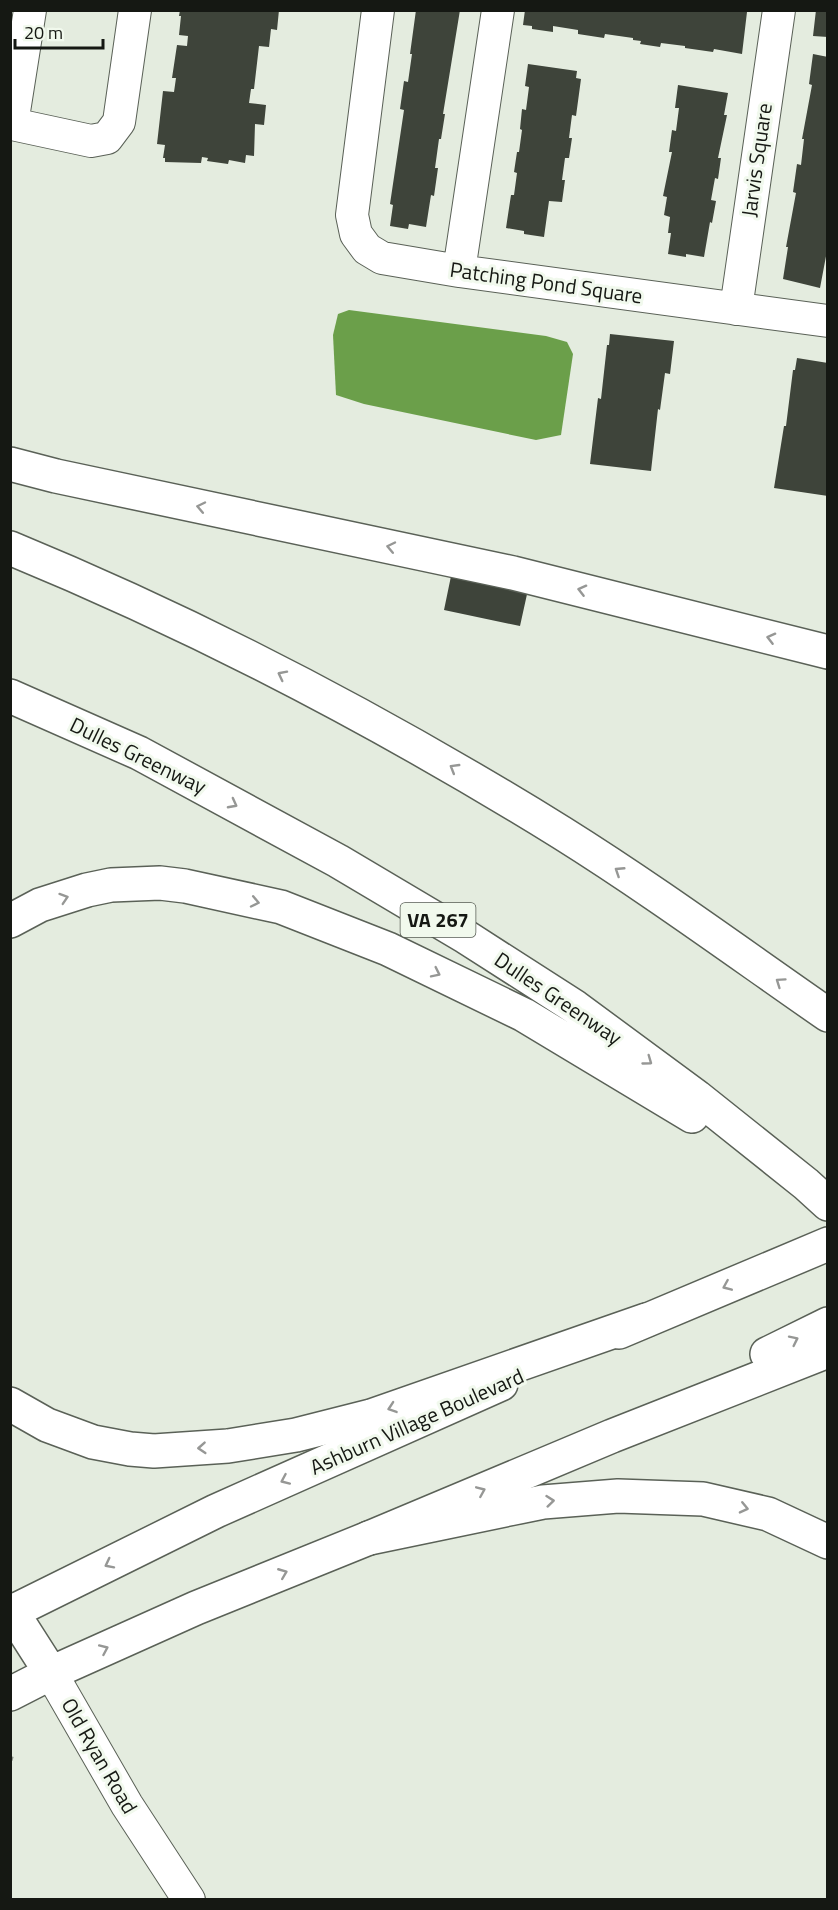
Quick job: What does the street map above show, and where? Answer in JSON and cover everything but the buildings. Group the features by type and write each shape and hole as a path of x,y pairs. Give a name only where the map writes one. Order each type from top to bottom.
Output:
{"main road":[{"path":"10,464 56,476 513,573 828,652"},
{"path":"10,548 146,606 326,697 429,753 563,834 672,906 828,1016"},
{"name":"Dulles Greenway","path":"10,696 139,753 338,861 466,937 575,1007 697,1097 817,1194"},
{"path":"10,921 40,905 111,885 160,883 185,886 281,907 388,949 524,1015 817,1194"},
{"name":"Ashburn Village Boulevard","path":"11,1611 216,1510 646,1320 828,1244"},
{"path":"10,1404 47,1425 93,1442 154,1452 228,1446 296,1435 371,1416 646,1320"},
{"path":"612,1436 773,1350 828,1324"},
{"path":"10,1694 51,1673 196,1608 612,1436 828,1351"},
{"path":"369,1538 543,1502 618,1496 703,1499 768,1514 828,1542"},
{"name":"Old Ryan Road","path":"11,1611 51,1673"}],"street":[{"path":"30,10 12,124 91,141 107,138 119,122 135,10"},
{"name":"Patching Pond Square","path":"378,10 352,215 356,234 367,249 382,258 459,271 828,321"},
{"path":"459,271 498,10"},
{"name":"Jarvis Square","path":"736,309 779,10"},
{"name":"Old Ryan Road","path":"51,1673 127,1804 164,1864 189,1899"}],"shaded area":[{"path":"349,310 546,336 567,342 573,354 561,435 536,440 364,404 336,395 333,335 338,314"}]}
